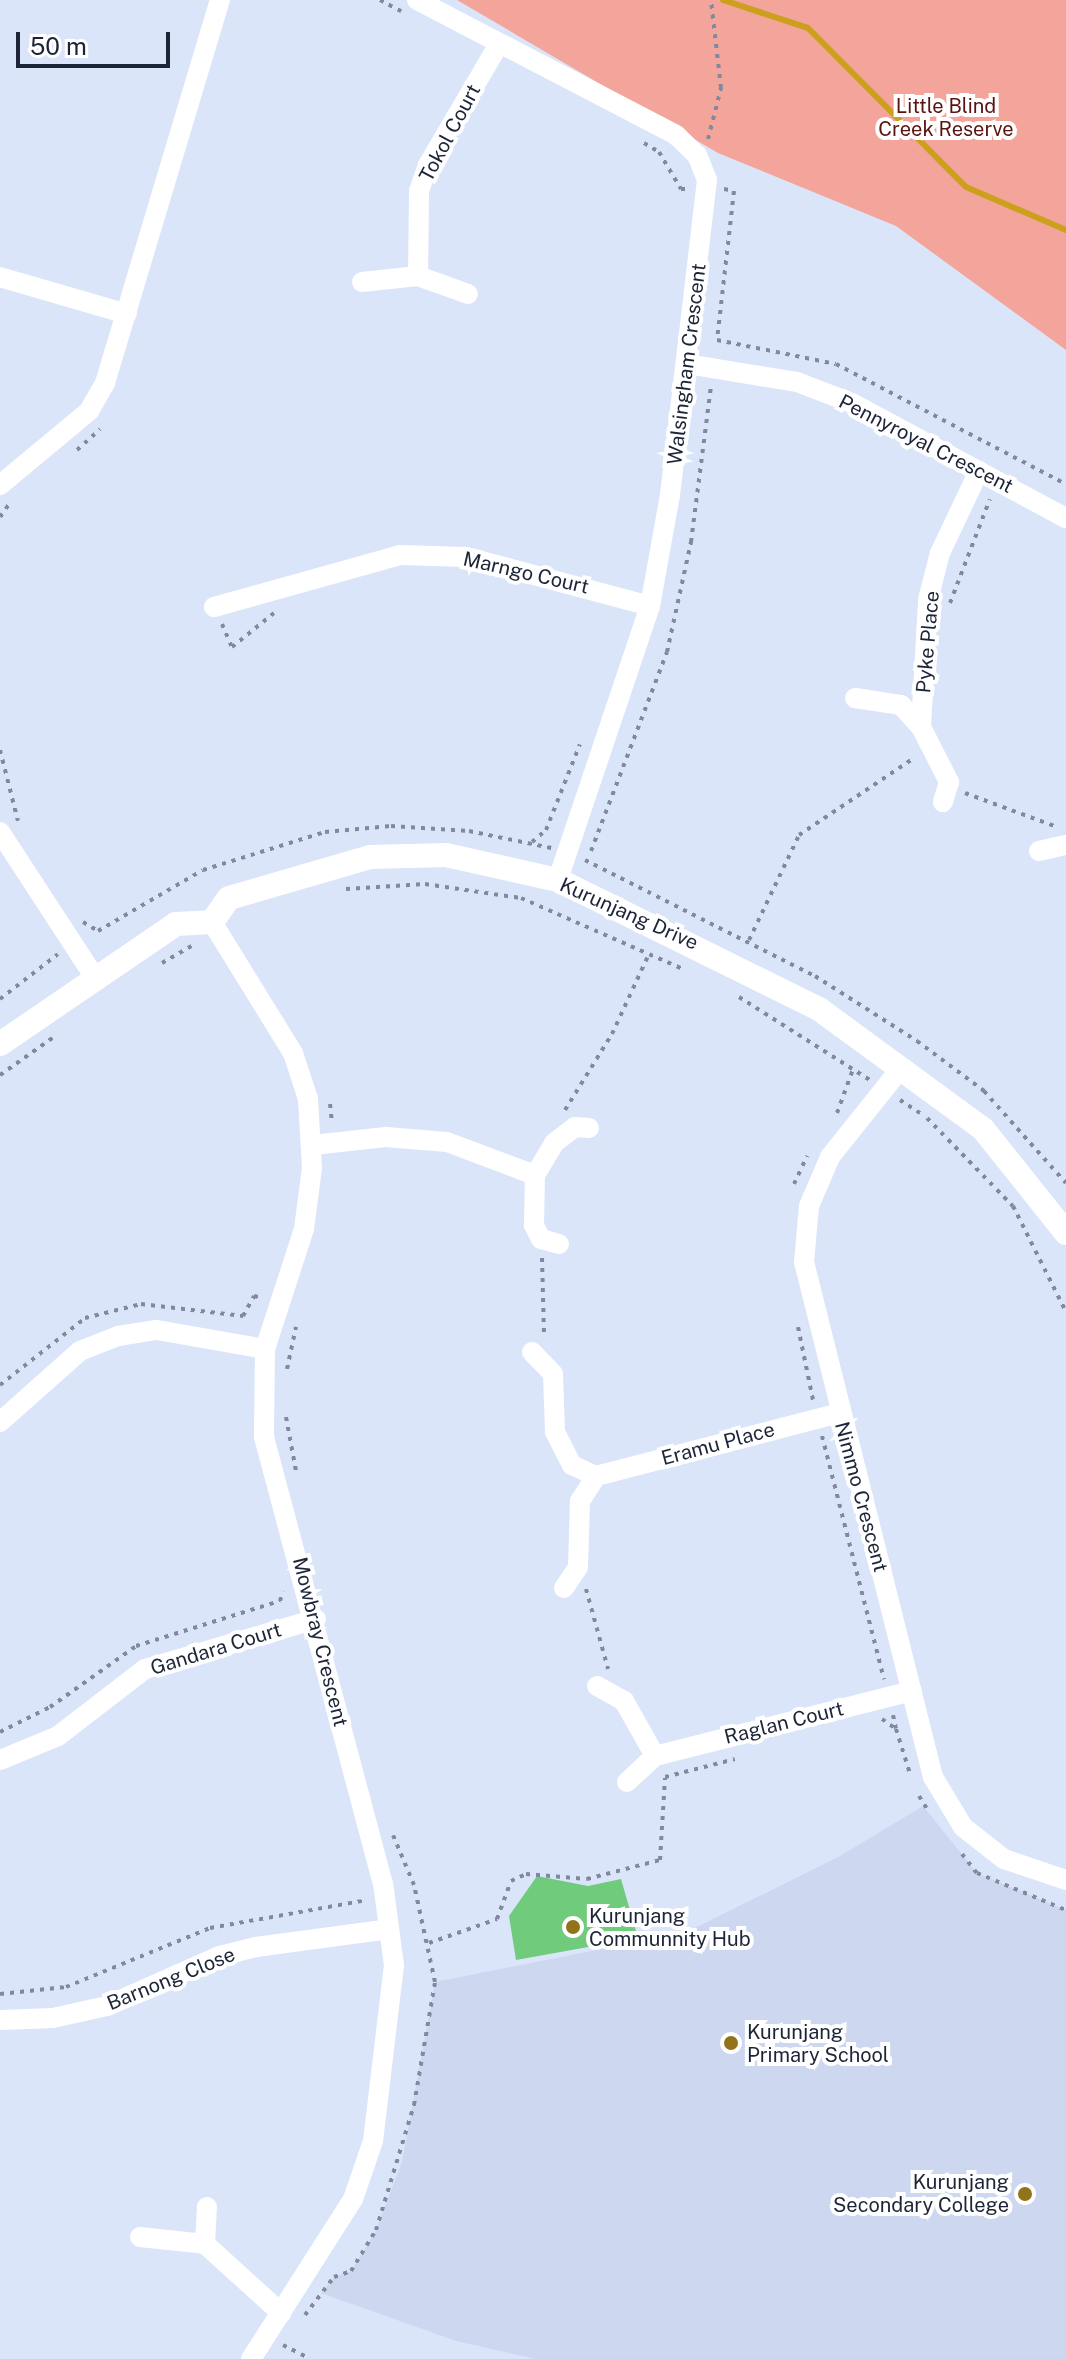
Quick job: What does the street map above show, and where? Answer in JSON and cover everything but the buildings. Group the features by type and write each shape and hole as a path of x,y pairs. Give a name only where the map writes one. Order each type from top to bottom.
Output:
{"street":[{"path":"0,485 89,411 127,314 220,0"},
{"name":"Walsingham Crescent","path":"417,0 676,135 697,155 707,180 708,207 687,364 650,606 558,880"},
{"name":"Tokol Court","path":"418,276 419,191 428,165 499,44"},
{"path":"362,282 418,276 468,294"},
{"path":"0,277 127,314"},
{"name":"Pennyroyal Crescent","path":"687,364 797,382 852,403 1066,518"},
{"name":"Pyke Place","path":"921,727 928,600 940,553 979,471"},
{"name":"Marngo Court","path":"214,607 400,555 466,557 650,606"},
{"name":"Pyke Place","path":"855,698 901,705 921,727 949,782"},
{"path":"943,802 949,782"},
{"path":"10,829 73,945 95,978"},
{"path":"1039,851 1066,845"},
{"name":"Kurunjang Drive","path":"216,927 229,898 370,857 446,855 558,880 819,1009 983,1129 1066,1233"},
{"path":"0,1044 176,924 216,927"},
{"name":"Mowbray Crescent","path":"216,927 293,1053 323,1143 304,1229 265,1349 264,1437 316,1619 383,1883 389,1929 391,2005 373,2141 353,2199 255,2358"},
{"name":"Nimmo Crescent","path":"901,1068 830,1157 809,1206 804,1262 933,1777 963,1827 1004,1859 1066,1880"},
{"path":"550,1242 534,1225 535,1175 554,1143 575,1127 589,1128"},
{"path":"323,1143 447,1142 535,1175"},
{"path":"0,1422 80,1351 118,1336 157,1330 265,1349"},
{"path":"538,1356 553,1374 555,1432 572,1465 596,1476 580,1501 579,1557 564,1588"},
{"name":"Eramu Place","path":"596,1476 840,1413"},
{"name":"Gandara Court","path":"0,1760 58,1736 145,1669 316,1619"},
{"path":"597,1686 619,1698 658,1756"},
{"name":"Raglan Court","path":"627,1782 658,1756 912,1691"},
{"name":"Barnong Close","path":"0,2020 107,2006 220,1956 256,1947 389,1929"},
{"path":"205,2244 207,2207"},
{"path":"140,2237 205,2244 281,2313"}],"path":[{"path":"706,145 721,88 711,0"},
{"path":"214,607 232,647 289,608"},
{"path":"532,842 546,830 581,742"},
{"path":"0,750 10,829"},
{"path":"906,763 949,782 982,803 1066,829"},
{"path":"0,999 73,945 203,870 325,832 391,826 532,842 567,853 775,955 917,1041 984,1091 1066,1183"},
{"path":"342,889 425,884 521,898 696,975"},
{"path":"73,909 98,931"},
{"path":"151,970 216,927"},
{"path":"554,1143 563,1114 612,1034 649,954"},
{"path":"733,994 927,1117 1013,1206 1066,1312"},
{"path":"0,1075 62,1031"},
{"path":"323,1143 326,1094"},
{"path":"538,1356 550,1242"},
{"path":"285,1377 297,1321"},
{"path":"284,1404 297,1476"},
{"path":"579,1557 594,1633 619,1698"},
{"path":"868,1723 883,1719 896,1729 912,1780"},
{"path":"429,1943 497,1919 511,1881 526,1874 587,1879 660,1860 665,1777 658,1756"},
{"path":"665,1777 738,1758"},
{"path":"918,1793 932,1817"},
{"path":"388,1820 429,1943 435,1982"},
{"path":"959,1850 977,1873 1066,1910"},
{"path":"283,2345 310,2359"}],"shaded area":[{"name":"Kurunjang Primary School","path":"923,1806 977,1873 1066,1910 1066,2359 535,2359 456,2341 321,2293 334,2277 351,2271 376,2230 402,2162 435,1982 687,1932 840,1856"}],"green space":[{"name":"Little Blind Creek Reserve","path":"457,0 1066,0 1066,350 896,226 718,153"}],"waterway":[{"path":"723,0 808,28 966,187 1066,230"}],"place":[{"name":"Kurunjang Communnity Hub","path":"573,1927"},
{"name":"Kurunjang Primary School","path":"731,2043"},
{"name":"Kurunjang Secondary College","path":"1025,2194"}]}
